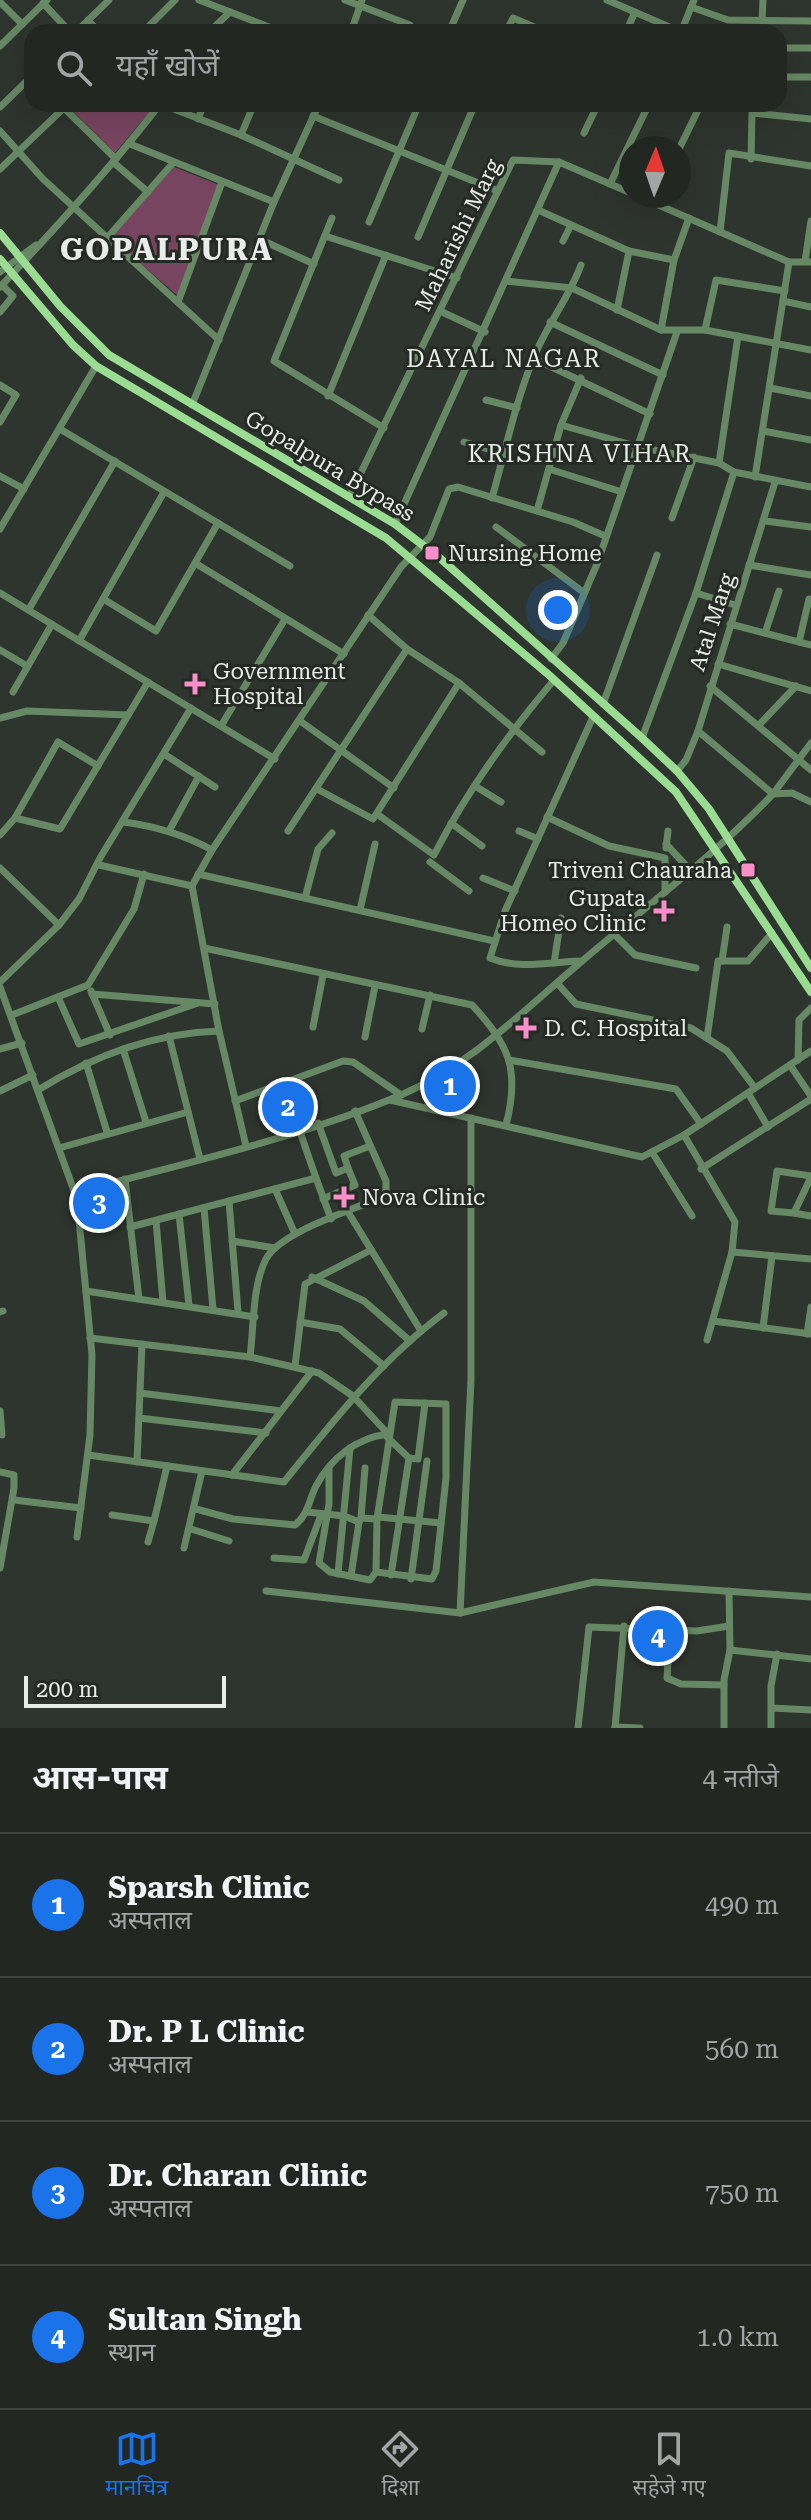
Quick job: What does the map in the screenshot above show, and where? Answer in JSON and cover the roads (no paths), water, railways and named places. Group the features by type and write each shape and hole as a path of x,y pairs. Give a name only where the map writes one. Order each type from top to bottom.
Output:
{"main road":[{"name":"Gopalpura Bypass","path":"0,233 109,355 395,524 642,738 677,771 709,809 809,965"},
{"name":"Gopalpura Bypass","path":"2,266 96,366 273,468 410,557 554,680 676,792 811,992"}],"street":[{"path":"84,24 109,0"},
{"path":"151,24 175,0"},
{"path":"199,0 261,24"},
{"path":"345,0 361,2 408,24"},
{"path":"452,24 463,0"},
{"path":"607,0 623,3 663,24"},
{"path":"762,21 763,0"},
{"path":"0,2 22,24"},
{"path":"0,46 45,2 63,24"},
{"path":"354,24 361,2"},
{"path":"684,24 693,4 728,20 811,21"},
{"path":"217,24 230,12"},
{"path":"630,24 635,12"},
{"path":"510,24 513,18 527,24"},
{"path":"88,20 92,24"},
{"path":"787,48 811,48"},
{"path":"787,77 811,77"},
{"path":"0,107 24,84"},
{"path":"0,169 60,112"},
{"path":"71,112 114,160 148,192"},
{"path":"0,312 13,296 1,286 26,264 38,243 130,144 154,112"},
{"path":"180,112 241,135 339,180"},
{"path":"198,119 201,112"},
{"path":"241,135 251,112"},
{"path":"192,405 274,202 315,112"},
{"path":"369,222 416,112"},
{"path":"418,237 472,112"},
{"path":"584,133 593,112"},
{"path":"610,184 645,112"},
{"path":"685,136 697,112"},
{"path":"751,159 752,113 811,119"},
{"path":"313,116 498,191"},
{"path":"0,131 73,206 219,340"},
{"path":"130,144 274,202"},
{"path":"720,232 729,153 751,159 811,166"},
{"name":"Maharishi Marg","path":"350,495 513,160 559,162"},
{"path":"395,524 485,332 559,162 619,188"},
{"path":"107,238 173,163"},
{"path":"178,302 222,182"},
{"path":"671,208 789,262 808,262 811,221"},
{"path":"538,210 629,251 674,260"},
{"path":"332,218 274,361 384,428"},
{"path":"661,330 674,260 689,218"},
{"path":"563,241 571,225"},
{"path":"325,236 457,278"},
{"path":"259,239 314,264"},
{"path":"2,266 38,243"},
{"path":"617,310 629,251"},
{"path":"328,396 386,255"},
{"path":"755,477 789,262"},
{"path":"492,498 533,358 550,322 572,288 581,265"},
{"path":"705,330 716,280 785,291"},
{"path":"506,281 572,288 661,330 705,330 811,350"},
{"path":"783,301 811,307"},
{"path":"440,311 485,332"},
{"path":"550,322 663,375"},
{"path":"551,659 563,643 622,492 677,332"},
{"path":"719,463 738,336"},
{"path":"533,358 581,378 650,414"},
{"path":"0,529 96,366"},
{"path":"537,511 561,425 581,378"},
{"path":"0,385 16,395 0,422"},
{"path":"770,388 811,396"},
{"path":"486,400 517,408"},
{"path":"561,425 639,447 719,463 734,472 811,487"},
{"path":"60,429 290,566"},
{"path":"763,431 811,440"},
{"path":"464,442 505,454"},
{"path":"672,518 694,457"},
{"path":"29,609 115,461"},
{"path":"549,469 622,492"},
{"path":"642,738 696,593 734,472"},
{"path":"0,476 24,489"},
{"name":"Atal Marg","path":"677,771 686,760 698,731 775,482"},
{"path":"246,1146 219,1031 192,886 212,850 368,615 410,557 430,537 449,489 458,487 605,536"},
{"path":"79,641 164,492"},
{"path":"765,521 811,527"},
{"path":"105,600 156,631 218,523"},
{"path":"496,527 583,592"},
{"path":"603,704 657,555"},
{"path":"195,563 344,654"},
{"path":"749,565 811,575"},
{"path":"765,633 779,591"},
{"path":"0,593 275,759"},
{"path":"696,593 735,605"},
{"path":"799,642 809,599"},
{"path":"368,615 407,649 459,683 542,752"},
{"path":"221,726 285,619"},
{"path":"13,692 52,624"},
{"path":"730,624 811,645"},
{"path":"288,831 407,649"},
{"path":"0,650 27,666"},
{"path":"718,664 811,691"},
{"path":"430,861 451,823 513,729 554,680"},
{"path":"15,818 60,829 148,682"},
{"path":"317,789 373,819 459,683"},
{"path":"710,686 811,770"},
{"path":"759,725 796,686"},
{"path":"77,1537 88,1455 90,1338 75,1193 12,1015 3,1002 0,984 59,925 99,865 100,858 191,708"},
{"path":"0,718 27,711 128,715"},
{"path":"581,961 502,963 490,958 515,891 593,717"},
{"path":"300,721 394,788"},
{"path":"698,731 773,794 792,793 811,802"},
{"path":"0,835 15,818 58,742 98,766"},
{"path":"75,1193 246,1146 355,1111 401,1095 461,1064 728,841 773,794 811,743"},
{"path":"164,754 215,787"},
{"path":"169,831 199,776"},
{"path":"475,786 501,802"},
{"path":"377,814 469,891"},
{"path":"547,817 609,846 665,858"},
{"path":"123,822 169,831 212,850"},
{"path":"451,823 482,846"},
{"path":"519,831 538,839"},
{"path":"665,892 668,831"},
{"path":"305,898 318,849 332,833"},
{"path":"360,910 375,844"},
{"path":"666,844 691,871"},
{"path":"99,865 192,886"},
{"path":"0,868 59,925"},
{"path":"12,1015 88,985 134,909 144,874"},
{"path":"198,874 494,941"},
{"path":"483,878 515,891"},
{"path":"554,963 561,918"},
{"path":"722,961 727,927"},
{"path":"707,1038 716,966 722,961 748,961 772,933"},
{"path":"615,935 635,955 696,968"},
{"path":"204,948 472,1005 498,1033 509,1060 514,1094 506,1125"},
{"path":"809,965 811,951"},
{"path":"313,1027 323,975"},
{"path":"557,983 576,1004 691,1028 727,1051 752,1090 768,1127"},
{"path":"88,985 110,1035"},
{"path":"365,1037 375,986"},
{"path":"92,994 216,1007"},
{"path":"422,1029 430,995"},
{"path":"58,997 76,1043 110,1035 198,1003"},
{"path":"701,1169 811,1098 794,1062 799,1020 811,1008"},
{"path":"38,1090 86,1063 123,1049 169,1036 219,1031"},
{"path":"169,1036 200,1159"},
{"path":"0,1049 22,1043"},
{"path":"123,1049 146,1122"},
{"path":"388,1099 642,1157 684,1135 811,1051"},
{"path":"509,1060 676,1089 701,1124"},
{"path":"235,1101 343,1061 353,1062 401,1095"},
{"path":"86,1063 107,1132"},
{"path":"0,1091 33,1075"},
{"path":"250,1357 265,1259 295,1234 379,1198 386,1191 386,1181 355,1111"},
{"path":"59,1148 107,1132 188,1112"},
{"path":"460,1613 471,1380 471,1118"},
{"path":"318,1123 336,1173 348,1168"},
{"path":"299,1129 331,1219"},
{"path":"684,1135 701,1169 735,1222 732,1252 707,1340"},
{"path":"323,1199 355,1185 344,1156 370,1146"},
{"path":"652,1152 692,1216"},
{"path":"794,1213 811,1176 777,1171 771,1211 811,1216"},
{"path":"130,1227 316,1178"},
{"path":"125,1179 139,1299"},
{"path":"275,1189 295,1234"},
{"path":"229,1201 238,1312"},
{"path":"204,1208 213,1309"},
{"path":"348,1212 421,1331"},
{"path":"179,1214 189,1305"},
{"path":"156,1221 163,1302"},
{"path":"232,1241 275,1248"},
{"path":"295,1366 305,1284 312,1277 371,1250"},
{"path":"732,1252 811,1259"},
{"path":"763,1328 772,1256"},
{"path":"312,1277 364,1301 410,1341"},
{"path":"86,1291 255,1317"},
{"path":"713,1321 809,1334 811,1307"},
{"path":"88,1455 284,1482 353,1396 444,1313"},
{"path":"300,1322 340,1329 384,1366"},
{"path":"90,1338 250,1357 312,1371 353,1396 409,1458 446,1466"},
{"path":"137,1462 142,1344"},
{"path":"232,1475 312,1371"},
{"path":"140,1393 281,1411"},
{"path":"329,1466 319,1561 330,1572 372,1580 376,1572 378,1518 388,1436 396,1414 395,1402 446,1404 446,1466 435,1578 411,1579 376,1572"},
{"path":"411,1579 423,1459 425,1403"},
{"path":"0,1411 2,1435"},
{"path":"139,1418 266,1433"},
{"path":"196,1509 233,1519 298,1523 307,1512 316,1486 329,1466 350,1448 388,1436"},
{"path":"338,1574 350,1448"},
{"path":"391,1575 409,1458"},
{"path":"148,1542 167,1466"},
{"path":"351,1576 365,1468"},
{"path":"184,1548 196,1509 202,1471"},
{"path":"0,1472 14,1475 14,1500 0,1562"},
{"path":"14,1500 81,1508"},
{"path":"307,1512 360,1520 398,1518 441,1523"},
{"path":"112,1515 154,1521"},
{"path":"274,1558 304,1560 324,1515"},
{"path":"0,1517 11,1518"},
{"path":"191,1529 229,1541"},
{"path":"266,1591 460,1613 594,1582 811,1597"},
{"path":"724,1728 724,1685 730,1650 729,1591"},
{"path":"578,1728 587,1629 593,1625 697,1631 729,1626"},
{"path":"624,1626 615,1727 640,1728"},
{"path":"670,1630 667,1678 681,1684 724,1685"},
{"path":"730,1650 811,1659"},
{"path":"771,1728 771,1686 777,1654"},
{"path":"772,1708 811,1710"}],"place":[{"name":"Nursing Home","path":"432,553"},
{"name":"Government Hospital","path":"195,684"},
{"name":"Triveni Chauraha","path":"748,870"},
{"name":"Gupata Homeo Clinic","path":"664,911"},
{"name":"D. C. Hospital","path":"526,1028"},
{"name":"Sparsh Clinic","path":"450,1086"},
{"name":"Dr. P L Clinic","path":"288,1107"},
{"name":"Nova Clinic","path":"344,1197"},
{"name":"Dr. Charan Clinic","path":"99,1203"},
{"name":"Sultan Singh","path":"658,1636"}],"district":[{"name":"GOPALPURA","path":"167,249"},
{"name":"DAYAL NAGAR","path":"504,359"},
{"name":"KRISHNA VIHAR","path":"580,454"}]}
